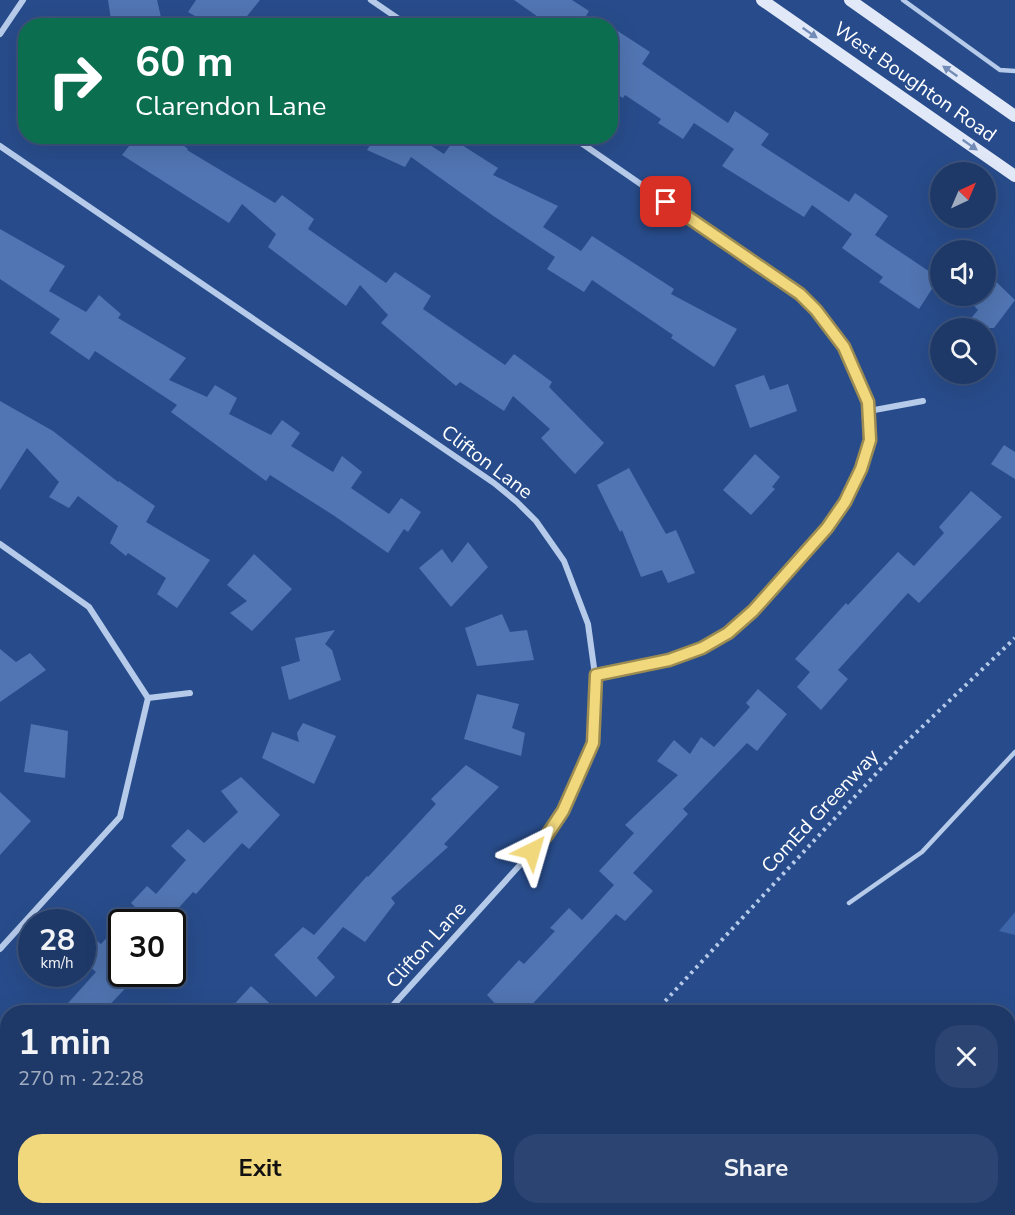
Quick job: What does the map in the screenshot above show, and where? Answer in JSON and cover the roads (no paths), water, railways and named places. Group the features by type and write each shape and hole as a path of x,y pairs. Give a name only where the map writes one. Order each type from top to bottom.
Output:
{"main road":[{"name":"West Boughton Road","path":"762,0 1015,176"},
{"name":"West Boughton Road","path":"850,0 1015,116"}],"street":[{"path":"0,34 23,0"},
{"path":"371,0 397,18"},
{"path":"583,144 800,294 816,310 844,347 868,402 870,440 861,469 845,502 827,528 753,611 728,633 702,648 669,660 596,675"},
{"name":"Clifton Lane","path":"0,146 494,483 536,521 564,561 588,624 596,675 593,743 563,811 547,835 393,1005"},
{"path":"868,411 923,401"},
{"path":"0,544 89,607 148,698 120,817 0,949"},
{"path":"148,698 190,693"}],"lane":[{"path":"903,0 1000,70 1015,71"},
{"path":"849,903 922,852 1015,752"}]}
